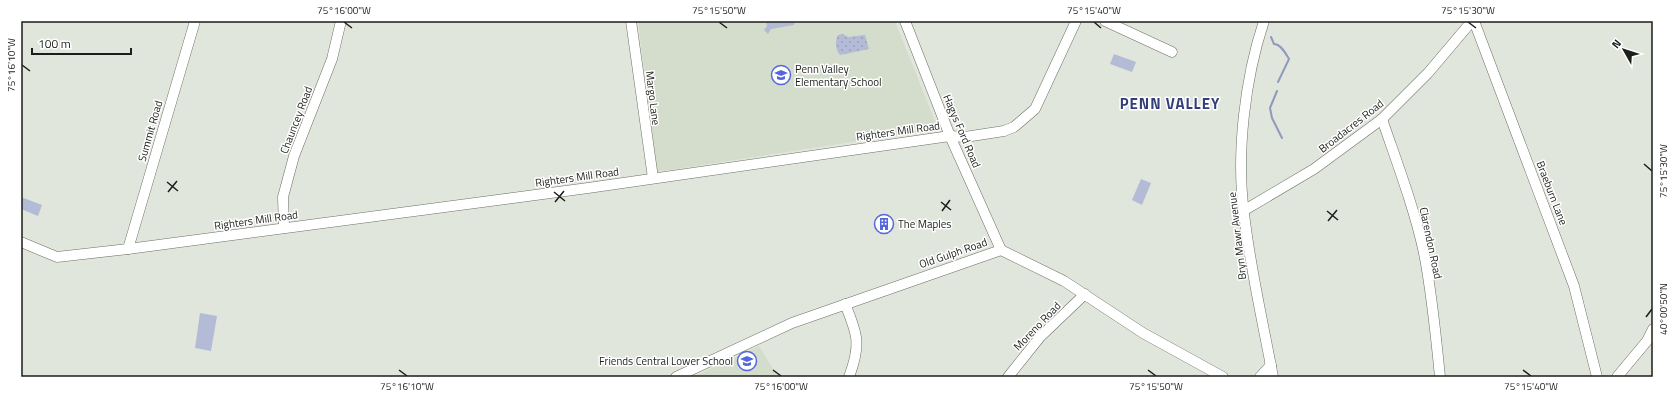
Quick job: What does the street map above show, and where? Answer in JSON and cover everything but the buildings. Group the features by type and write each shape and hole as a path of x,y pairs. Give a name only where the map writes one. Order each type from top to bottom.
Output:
{"street":[{"name":"Summit Road","path":"128,249 195,21"},
{"name":"Chauncey Road","path":"284,228 283,197 293,163 332,59 341,21"},
{"name":"Margo Lane","path":"631,21 653,178"},
{"name":"Hagys Ford Road","path":"905,21 950,136 1001,250"},
{"name":"Righters Mill Road","path":"21,242 57,257 128,249 588,188 950,136 965,137 1004,131 1014,127 1036,109 1076,21"},
{"path":"1105,21 1172,52"},
{"name":"Bryn Mawr Avenue","path":"1264,21 1248,87 1242,148 1243,211 1257,302 1273,377"},
{"name":"Broadacres Road","path":"1243,211 1314,169 1382,119 1428,73 1473,21"},
{"name":"Braeburn Lane","path":"1473,21 1574,286 1597,377"},
{"name":"Clarendon Road","path":"1382,119 1410,204 1424,253 1440,377"},
{"name":"Old Gulph Road","path":"676,377 792,323 1001,250 1064,281 1143,333 1223,377"},
{"name":"Moreno Road","path":"1008,377 1040,337 1085,294"},
{"path":"845,304 857,337 858,349 849,377"},
{"path":"1617,377 1638,353 1653,329"},
{"path":"1260,377 1271,365"}],"shaded area":[{"name":"Penn Valley Elementary School","path":"638,21 895,21 938,129 656,172"},
{"path":"766,21 795,21 794,25 771,29 768,34 764,30 767,26"},
{"path":"843,34 848,37 865,35 869,49 840,55 836,48 836,40 838,35"},
{"path":"1114,54 1136,62 1132,72 1110,64"},
{"path":"1141,179 1151,183 1142,205 1132,200"},
{"path":"21,197 42,205 38,216 21,209"},
{"path":"200,313 217,316 211,351 195,348"},
{"name":"Friends Central Lower School","path":"759,346 778,377 693,377"}],"waterway":[{"path":"1271,37 1274,44 1281,47 1289,59 1278,82"},
{"path":"1277,91 1270,108 1272,118 1282,138"}],"place":[{"name":"Penn Valley Elementary School","path":"781,75"},
{"name":"The Maples","path":"884,224"},
{"name":"Friends Central Lower School","path":"747,361"}],"district":[{"name":"PENN VALLEY","path":"1170,104"}]}
